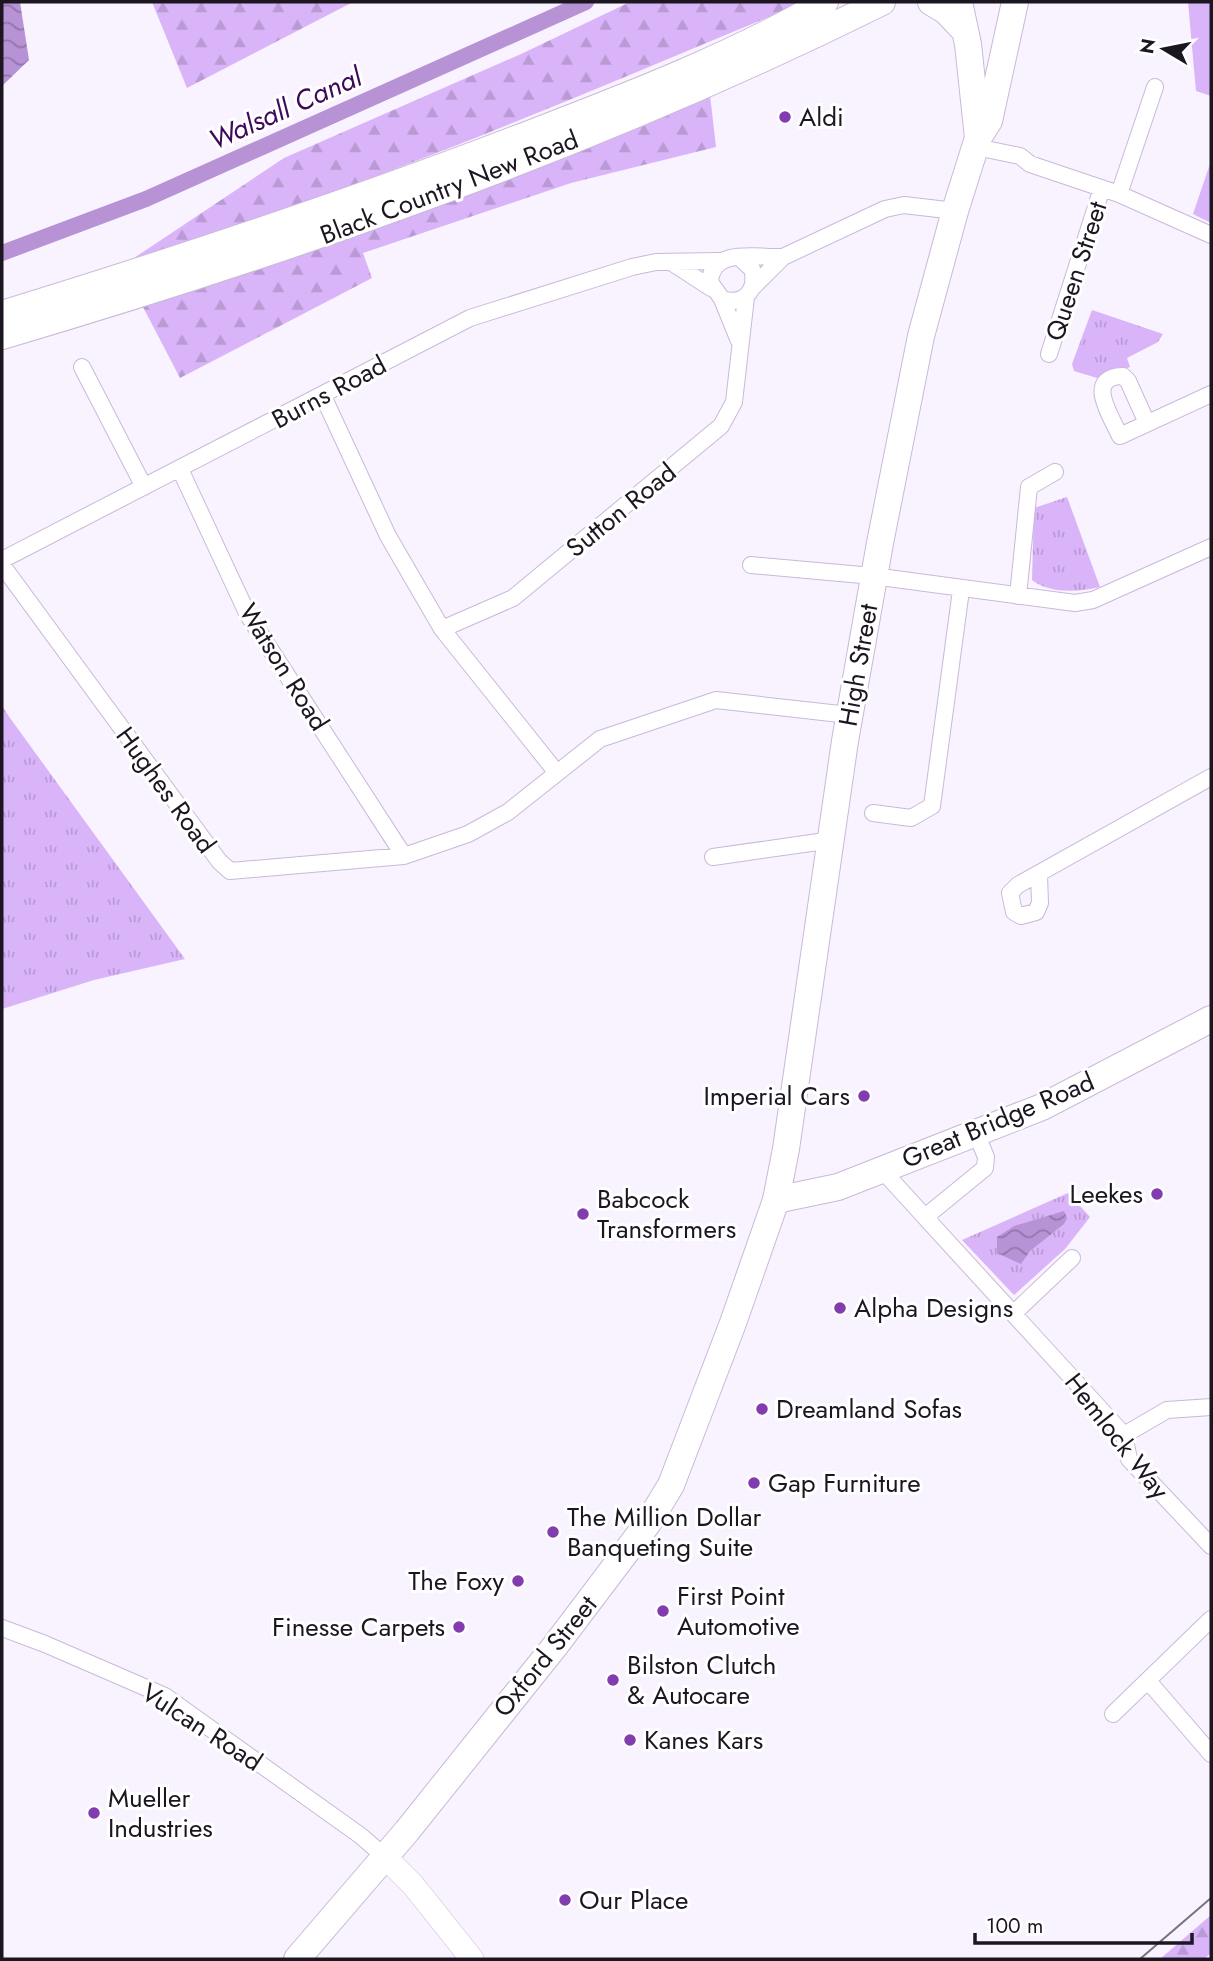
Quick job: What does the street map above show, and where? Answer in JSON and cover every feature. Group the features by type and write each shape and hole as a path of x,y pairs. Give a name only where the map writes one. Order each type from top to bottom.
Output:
{"main road":[{"name":"Black Country New Road","path":"2,314 265,231 481,153 706,61 825,2"},
{"name":"Black Country New Road","path":"2,336 140,295 402,207 714,82 882,2"},
{"path":"931,2 946,11 966,37 986,49 1001,44 1008,38"},
{"name":"High Street","path":"959,2 966,37 977,143"},
{"name":"High Street","path":"776,1200 849,715 873,576 921,335 955,211 977,143 989,121 1016,2"},
{"name":"Great Bridge Road","path":"776,1200 819,1192 882,1170 1042,1107 1211,1018"},
{"name":"Oxford Street","path":"297,1959 386,1857 555,1646 660,1504 671,1485 733,1323 776,1200"},
{"path":"386,1857 413,1885 471,1959"}],"street":[{"path":"1119,194 1155,87"},
{"name":"Queen Street","path":"977,143 1020,156 1042,168 1119,194 1211,236"},
{"name":"Queen Street","path":"1049,354 1102,188"},
{"path":"671,262 730,302 750,291 783,257 885,209 904,205 955,211"},
{"path":"717,294 710,274 718,261 732,257 783,257"},
{"path":"740,258 752,269 750,291"},
{"name":"Burns Road","path":"2,563 470,318 632,267 671,262 718,261"},
{"name":"Sutton Road","path":"442,629 513,598 721,426 734,402 740,343 750,291"},
{"name":"Sutton Road","path":"717,294 740,343"},
{"path":"82,367 144,487"},
{"path":"1147,423 1211,394"},
{"path":"323,396 388,536 442,629 557,773"},
{"name":"Watson Road","path":"180,469 248,615 404,856"},
{"path":"1018,596 1029,487 1055,472"},
{"path":"751,565 873,576 961,590 1075,603 1093,600 1211,547"},
{"name":"Hughes Road","path":"2,563 225,868 236,871 404,856"},
{"path":"873,814 911,818 932,806 961,590"},
{"path":"404,856 468,834 508,812 600,739 716,700 849,715"},
{"path":"1039,875 1081,847 1211,777"},
{"path":"713,857 832,840"},
{"path":"925,1217 985,1168 986,1157 976,1133"},
{"name":"Hemlock Way","path":"882,1170 1124,1436 1129,1459 1211,1546"},
{"path":"1014,1313 1072,1258"},
{"path":"1124,1436 1167,1410 1211,1407"},
{"path":"1113,1714 1211,1619"},
{"name":"Vulcan Road","path":"2,1628 45,1643 165,1696 361,1836 386,1857"},
{"path":"1149,1682 1211,1754"}],"green space":[{"path":"152,2 353,2 187,88"},
{"path":"630,2 805,2 473,139 305,202 134,258 284,158 521,54"},
{"path":"1188,2 1211,2 1211,96 1196,91"},
{"path":"710,95 716,147 571,183 363,253 372,278 180,378 143,307 354,236"},
{"path":"1211,161 1211,223 1193,214"},
{"path":"1092,310 1163,334 1158,342 1127,358 1130,367 1097,378 1074,371 1072,364"},
{"path":"1067,497 1100,587 1064,591 1047,588 1032,580 1034,508"},
{"path":"2,706 185,959 94,980 2,1009"},
{"path":"1068,1193 1090,1217 1065,1249 1014,1295 962,1240"},
{"path":"1211,1915 1211,1953 1204,1959 1160,1959"}],"water":[{"path":"2,2 20,2 29,60 2,86"},
{"path":"1064,1211 1067,1218 1064,1224 1030,1251 1021,1264 997,1253 997,1237 1014,1226"}],"waterway":[{"name":"Walsall Canal","path":"2,253 146,199 586,2"}],"tram line":[{"path":"1140,1959 1211,1898"}],"place":[{"name":"Aldi","path":"785,117"},
{"name":"Imperial Cars","path":"864,1096"},
{"name":"Leekes","path":"1157,1194"},
{"name":"Babcock Transformers","path":"583,1214"},
{"name":"Alpha Designs","path":"840,1308"},
{"name":"Dreamland Sofas","path":"762,1409"},
{"name":"Gap Furniture","path":"754,1483"},
{"name":"The Million Dollar Banqueting Suite","path":"553,1532"},
{"name":"The Foxy","path":"518,1581"},
{"name":"First Point Automotive","path":"663,1611"},
{"name":"Finesse Carpets","path":"459,1627"},
{"name":"Bilston Clutch & Autocare","path":"613,1680"},
{"name":"Kanes Kars","path":"630,1740"},
{"name":"Mueller Industries","path":"94,1813"},
{"name":"Our Place","path":"565,1900"}]}
